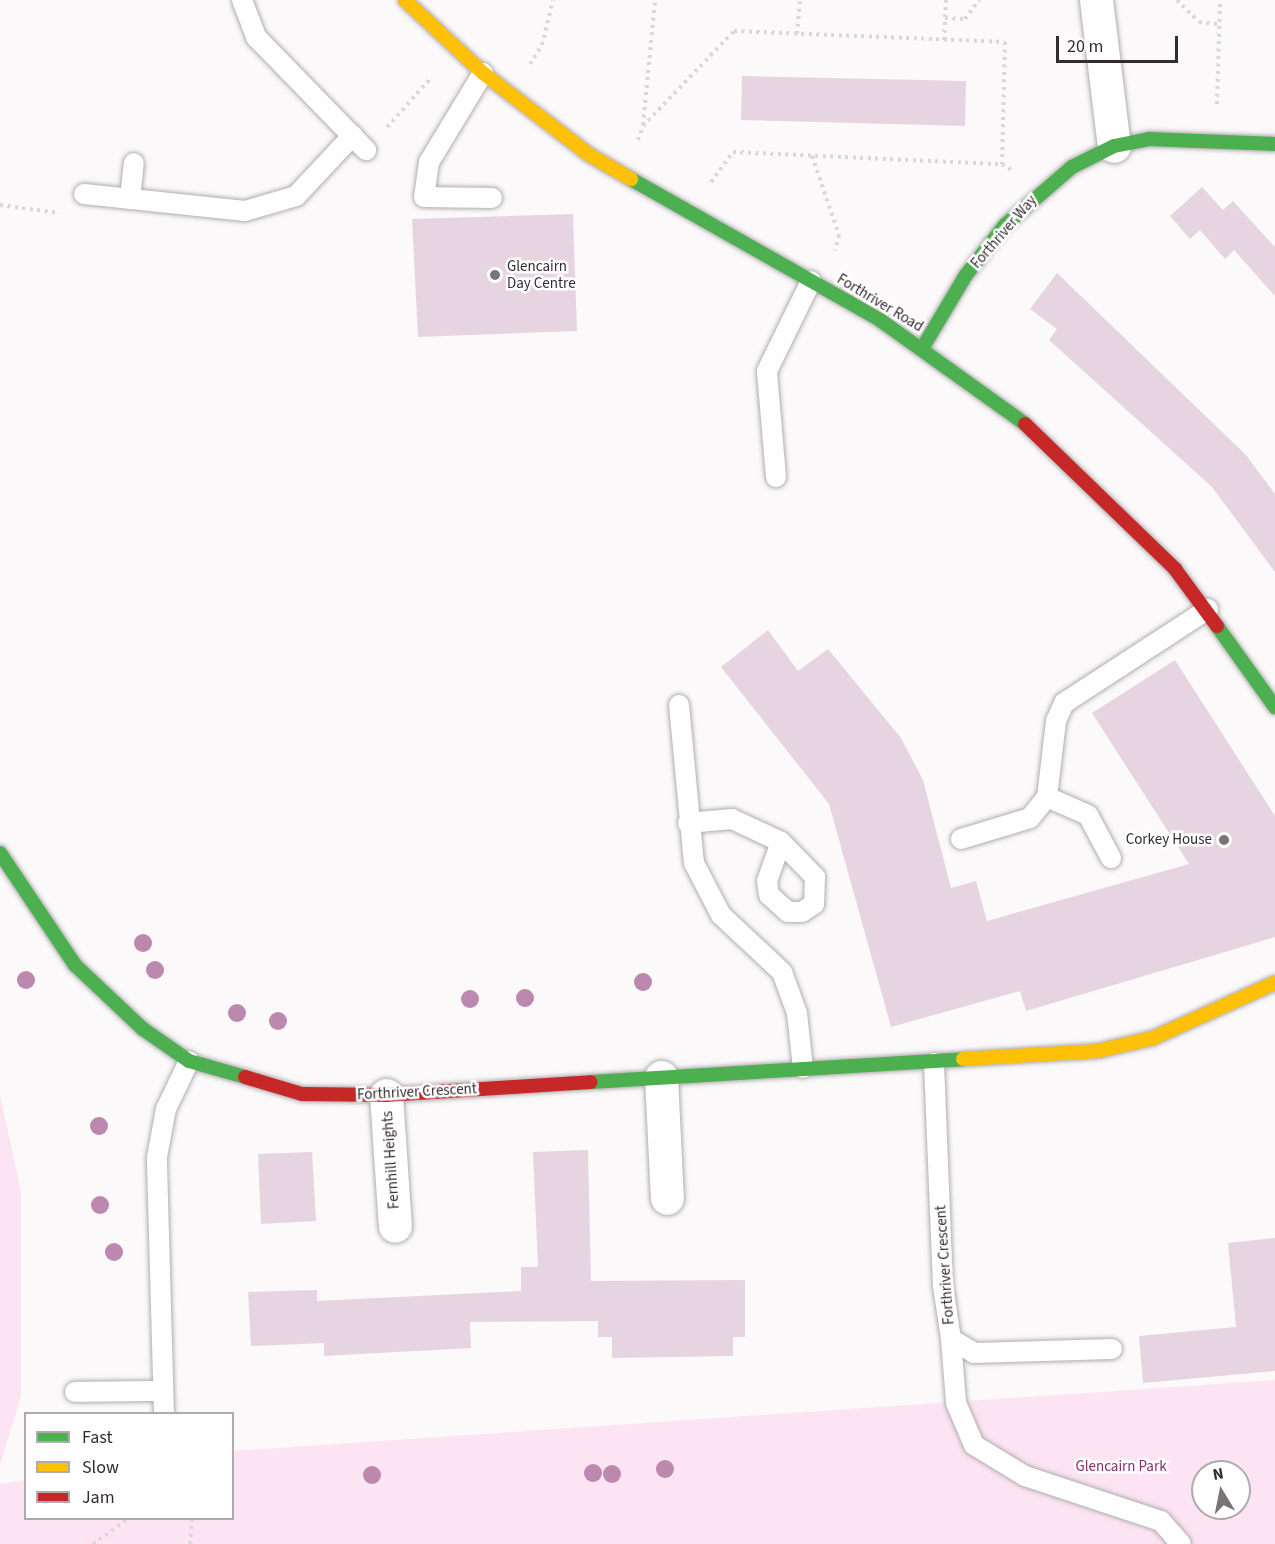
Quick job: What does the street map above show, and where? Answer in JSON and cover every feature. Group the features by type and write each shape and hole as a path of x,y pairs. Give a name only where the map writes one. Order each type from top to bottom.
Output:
{"street":[{"name":"Forthriver Road","path":"405,0 511,96 624,177 923,347 1073,466 1131,520 1208,609 1275,707"},
{"path":"1096,0 1114,146"},
{"name":"Forthriver Way","path":"923,347 966,275 1041,189 1114,146 1149,139 1216,138 1275,144"},
{"name":"Forthriver Crescent","path":"0,853 75,965 143,1029 189,1061 302,1094 386,1095 803,1068 1035,1058 1142,1041 1275,983"},
{"path":"661,1077 667,1198"},
{"name":"Fernhill Heights","path":"386,1095 396,1226"}],"lane":[{"path":"242,0 256,37 366,150"},
{"path":"483,73 429,162 424,197 492,198"},
{"path":"84,194 245,211 296,196 353,135"},
{"path":"130,199 134,163"},
{"path":"776,477 767,371 819,286"},
{"path":"962,839 1030,818 1047,797 1056,721 1064,704 1208,609"},
{"path":"680,705 693,863 721,915 782,972 792,992 803,1068"},
{"path":"1047,797 1088,815 1111,858"},
{"path":"688,823 732,819 781,842"},
{"path":"164,1412 157,1157 165,1109 189,1061"},
{"name":"Forthriver Crescent","path":"934,1062 943,1286 951,1340 974,1353 1112,1349"},
{"path":"951,1340 956,1403 974,1445 1025,1476 1161,1521 1181,1544"},
{"path":"75,1392 163,1391"}],"path":[{"path":"511,96 542,45 553,0"},
{"path":"624,177 643,126 655,0"},
{"path":"797,34 800,0"},
{"path":"944,40 945,0"},
{"path":"945,18 964,19 979,0"},
{"path":"1177,0 1199,22 1219,24"},
{"path":"1216,138 1220,0"},
{"path":"643,126 734,31 1005,42 1002,164"},
{"path":"687,214 733,152 1002,164 1041,189"},
{"path":"812,156 839,235 819,286"},
{"path":"93,1544 126,1520"},
{"path":"190,1544 192,1520"}],"green space":[{"path":"0,1095 21,1191 21,1397 0,1465"},
{"name":"Glencairn Park","path":"1275,1380 1275,1544 0,1544 0,1484 24,1480 24,1520 234,1520 234,1451"}],"building":[{"path":"742,76 966,81 965,126 741,120"},
{"path":"1202,187 1223,210 1233,201 1275,247 1275,296 1234,250 1225,259 1200,230 1190,239 1170,216"},
{"name":"Glencairn Day Centre","path":"573,214 577,331 418,337 412,219"},
{"path":"1057,273 1246,455 1275,494 1275,572 1212,487 1049,340 1057,329 1030,309"},
{"name":"Corkey House","path":"768,630 798,671 828,649 901,738 923,780 951,888 976,881 987,921 1189,864 1092,713 1175,660 1275,816 1275,937 1026,1011 1020,991 891,1027 829,804 721,667"},
{"path":"588,1150 591,1281 745,1280 745,1337 733,1337 733,1356 612,1358 612,1337 598,1337 598,1321 470,1322 471,1348 324,1356 324,1343 251,1346 248,1292 317,1290 317,1301 521,1291 521,1267 538,1267 533,1152"},
{"path":"312,1152 316,1221 261,1224 258,1154"},
{"path":"1275,1238 1275,1371 1143,1383 1139,1336 1236,1327 1228,1243"}],"traffic: fast":[{"path":"923,347 966,275 1005,225 1072,167 1114,146 1149,139 1275,144"},
{"path":"631,179 880,320 1025,424"},
{"path":"1217,626 1275,707"},
{"path":"0,853 75,965 143,1029 189,1061 245,1077"},
{"path":"591,1082 963,1059"}],"traffic: slow":[{"path":"405,0 483,73 588,154 631,179"},
{"path":"963,1059 1098,1051 1153,1038 1275,983"}],"traffic: jam":[{"path":"1025,424 1175,569 1217,626"},
{"path":"245,1077 302,1094 386,1095 591,1082"}],"place":[{"name":"Glencairn Day Centre","path":"495,275"},
{"name":"Corkey House","path":"1224,840"}]}
